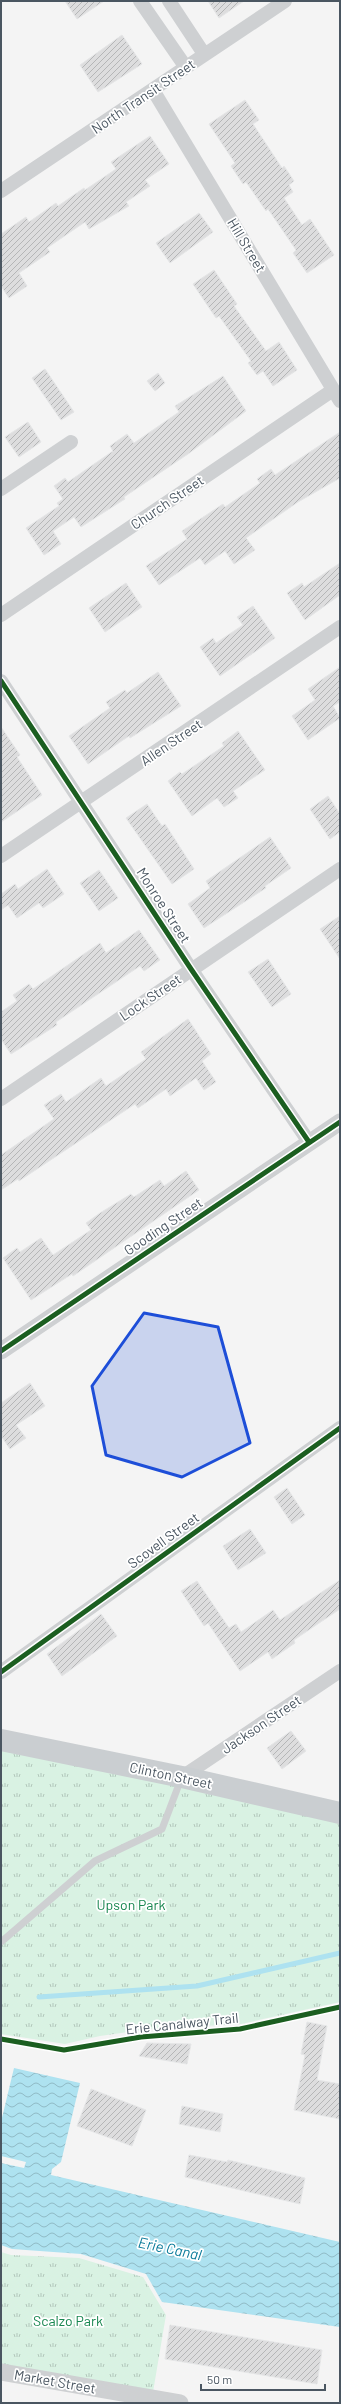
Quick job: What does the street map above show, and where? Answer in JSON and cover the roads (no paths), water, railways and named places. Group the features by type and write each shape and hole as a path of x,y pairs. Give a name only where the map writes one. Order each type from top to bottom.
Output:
{"main road":[{"name":"Clinton Street","path":"1,1740 182,1777 340,1814"}],"street":[{"path":"140,1 184,66"},
{"path":"169,1 204,54"},
{"name":"North Transit Street","path":"1,191 153,90 184,66 285,1"},
{"name":"Hill Street","path":"153,90 337,395"},
{"name":"Church Street","path":"1,615 337,395"},
{"path":"1,489 71,442"},
{"name":"Allen Street","path":"1,856 340,627"},
{"name":"Monroe Street","path":"1,681 191,969 309,1142"},
{"name":"Lock Street","path":"1,1099 340,869"},
{"name":"Gooding Street","path":"1,1351 340,1122"},
{"name":"Scovell Street","path":"1,1672 340,1428"},
{"name":"Jackson Street","path":"182,1777 340,1671"},
{"name":"Market Street","path":"1,2372 180,2403"}],"lane":[{"path":"1,1942 95,1861 162,1829 182,1777"}],"water":[{"name":"Erie Canal","path":"14,2068 80,2083 61,2162 52,2169 51,2175 340,2242 340,2327 162,2302 146,2274 81,2254 12,2249 1,2245 1,2163 24,2168 26,2162 1,2156 1,2122"}],"waterway":[{"path":"39,1997 197,1986 340,1953"}],"park label":[{"name":"Upson Park","path":"131,1904"},
{"name":"Scalzo Park","path":"68,2320"}]}
